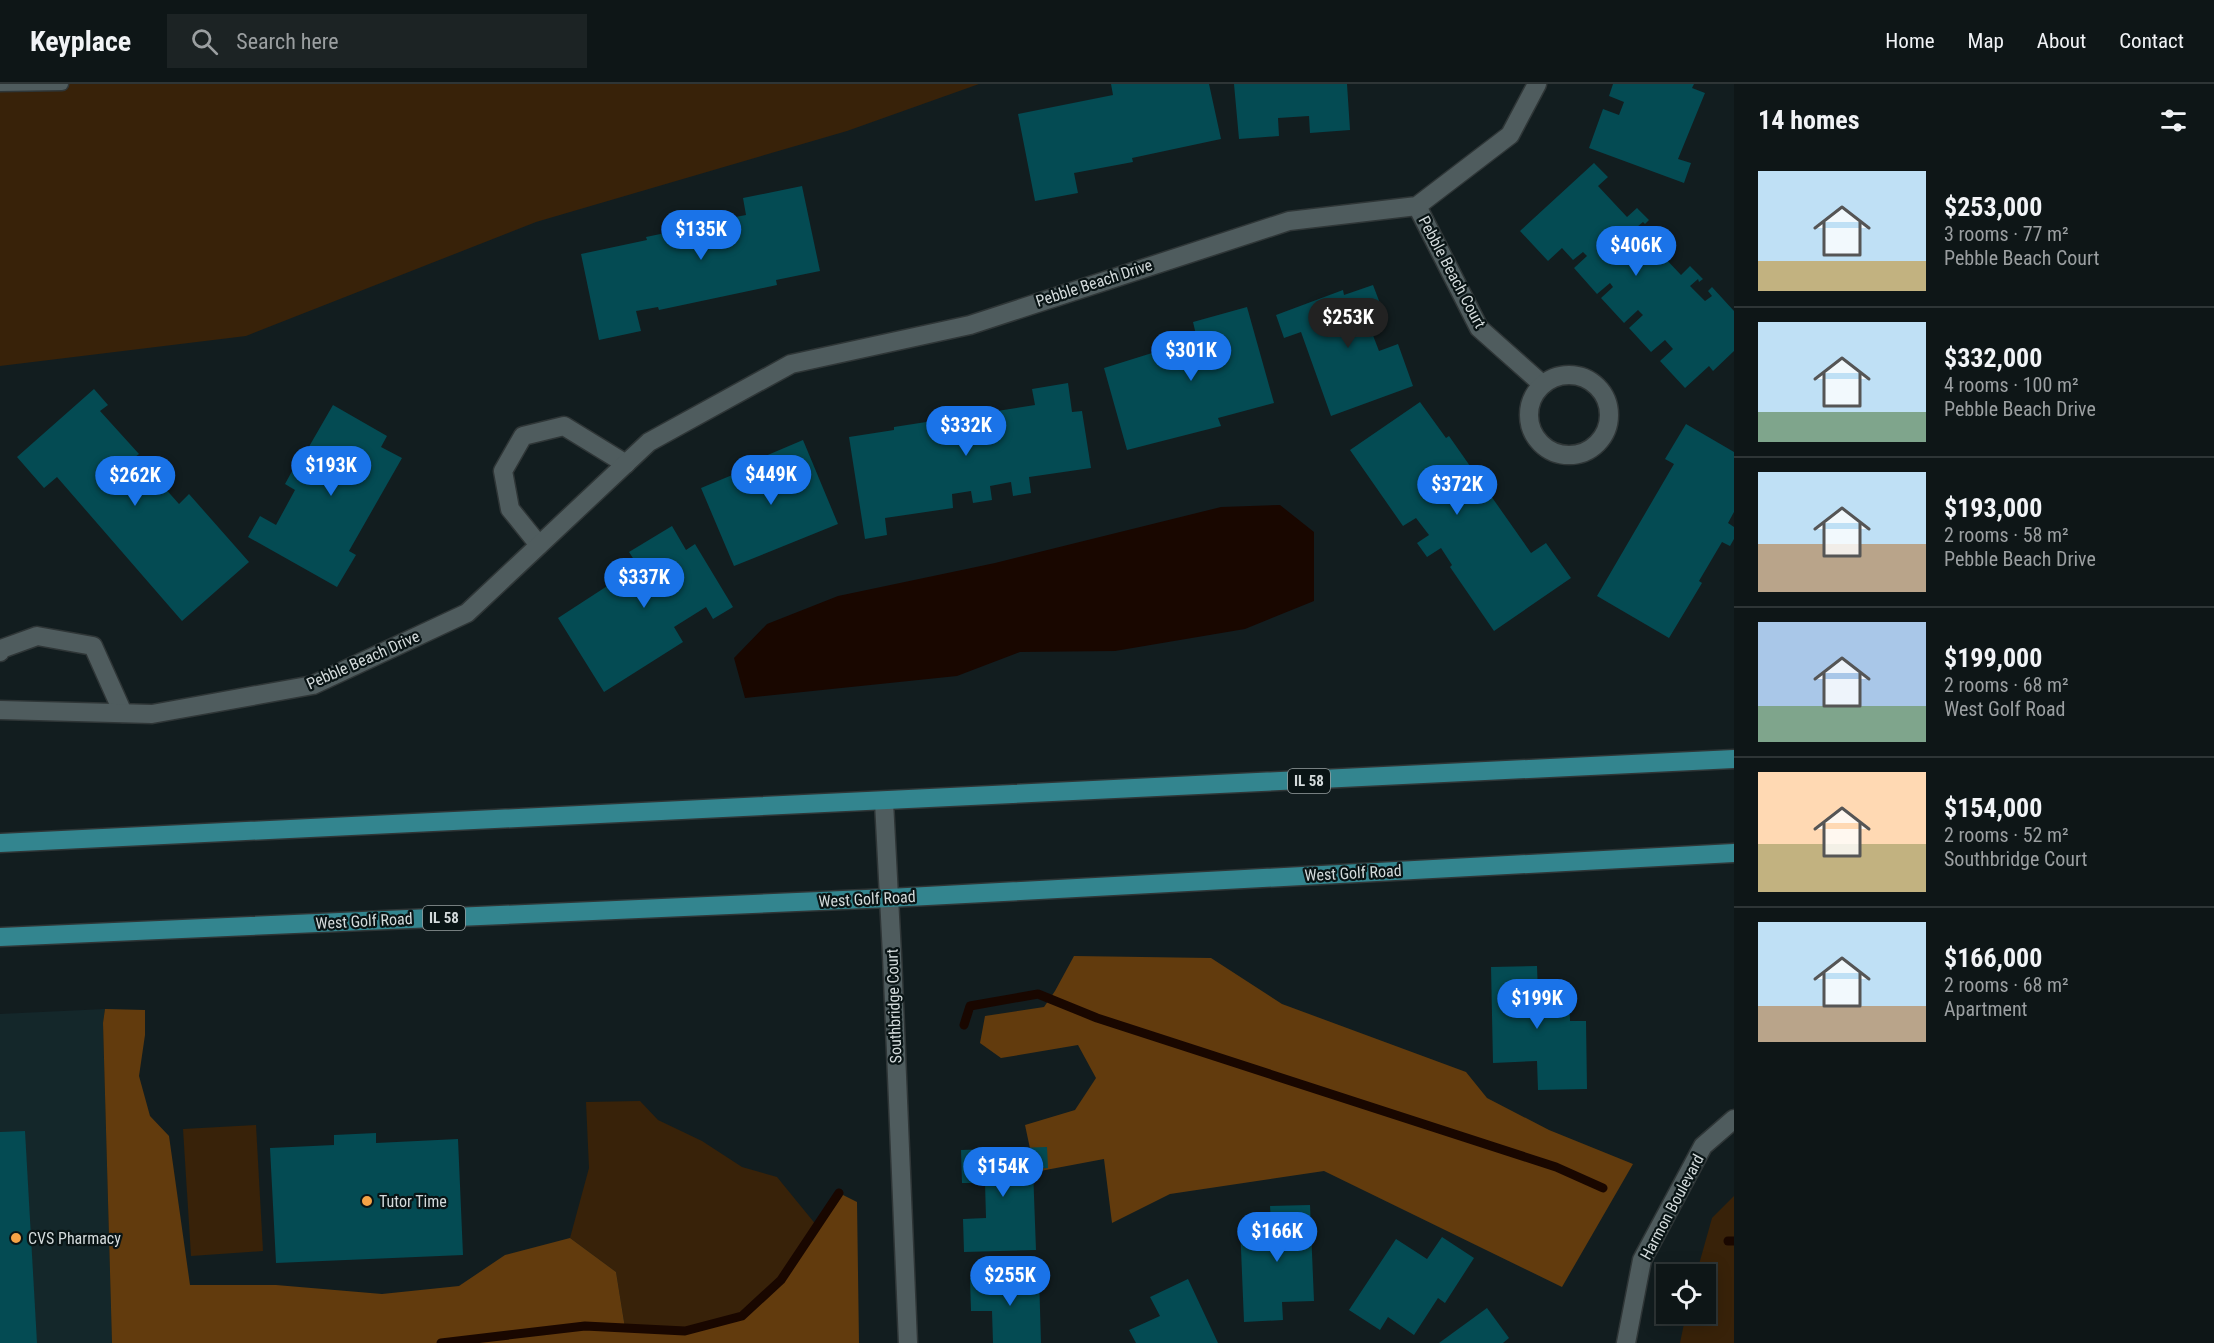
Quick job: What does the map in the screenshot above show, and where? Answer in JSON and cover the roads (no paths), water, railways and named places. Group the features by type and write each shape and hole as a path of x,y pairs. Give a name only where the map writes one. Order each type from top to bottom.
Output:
{"main road":[{"name":"IL 58","path":"0,843 884,802 1734,759"},
{"name":"West Golf Road","path":"0,937 889,898 1734,853"}],"street":[{"path":"1417,206 1510,135 1538,84"},
{"name":"Pebble Beach Court","path":"1417,206 1479,328 1542,384"},
{"name":"Pebble Beach Drive","path":"0,710 152,714 313,685 467,613 649,442 791,364 969,324 1289,221 1417,206"},
{"path":"1567,374 1586,378 1602,390 1608,402 1610,415 1608,428 1601,440 1591,449 1572,455 1552,452 1541,444 1533,433 1529,420 1529,407 1534,394 1542,384 1553,377 1567,374"},
{"path":"539,545 510,509 503,471 523,436 564,426 626,464"},
{"path":"0,651 37,636 93,646 123,713"},
{"name":"Southbridge Court","path":"884,802 908,1343"},
{"name":"Harmon Boulevard","path":"1626,1343 1642,1260 1703,1146 1734,1119"}],"lane":[{"path":"0,85 62,84"}],"waterway":[{"path":"964,1025 970,1006 1038,994 1097,1018 1556,1167 1603,1188"},
{"path":"441,1343 585,1326 685,1331 742,1316 781,1280 839,1193"},
{"path":"1728,1241 1734,1241"}],"place":[{"name":"Tutor Time","path":"367,1201"},
{"name":"CVS Pharmacy","path":"16,1238"}]}
